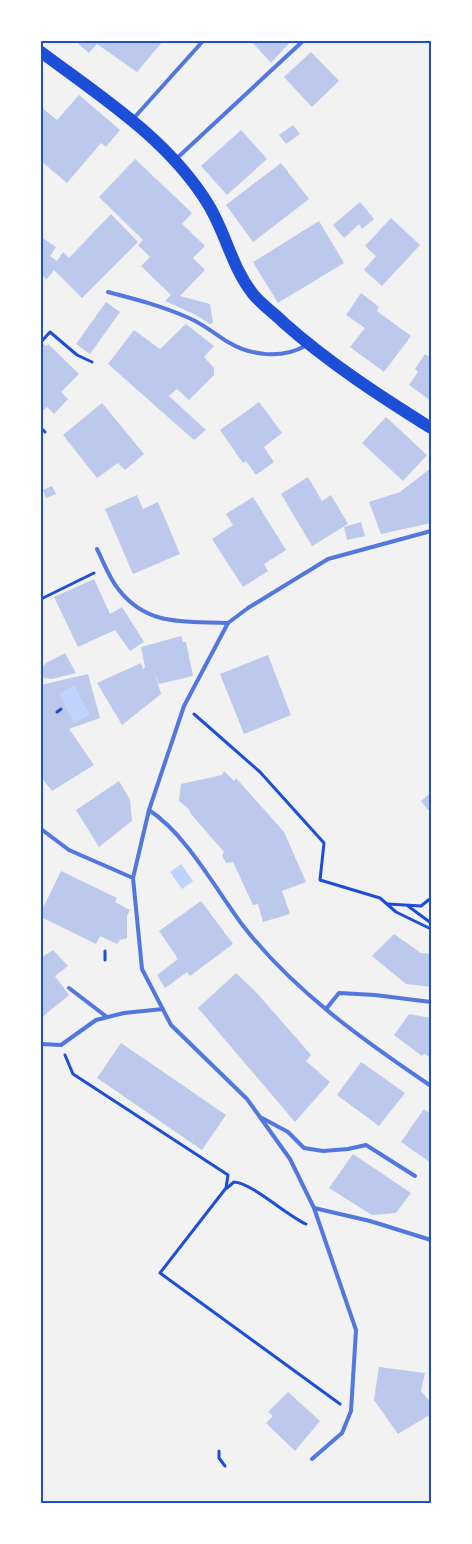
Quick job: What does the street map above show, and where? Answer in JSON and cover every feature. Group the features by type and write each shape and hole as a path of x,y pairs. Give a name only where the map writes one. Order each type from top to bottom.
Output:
{"main road":[{"path":"41,52 132,121 174,160 207,204 228,244 238,273 254,296 308,344 360,383 431,428"}],"lane":[{"path":"132,121 203,41"},
{"path":"174,160 303,41"},
{"path":"108,292 149,302 189,318 210,329 229,343 250,350 278,356 296,351 308,344"},
{"path":"312,1459 342,1433 351,1411 356,1330 314,1208 290,1159 247,1099 171,1025 142,968 133,878 149,810 184,706 228,623 270,593 328,559 431,530"},
{"path":"97,549 119,590 146,614 158,619 228,623"},
{"path":"149,810 159,817 176,836 256,940 326,1009 354,1034 431,1086"},
{"path":"41,829 69,850 133,878"},
{"path":"69,988 107,1017"},
{"path":"326,1009 339,994 375,995 431,1002"},
{"path":"41,1044 61,1045 96,1020 124,1013 163,1009"},
{"path":"260,1116 288,1132 304,1148 322,1151 348,1149 366,1145 414,1176"},
{"path":"314,1208 370,1220 431,1240"}],"path":[{"path":"41,342 50,332 77,355 92,362"},
{"path":"41,428 46,432"},
{"path":"41,599 88,576"},
{"path":"184,706 260,772 324,843 320,880 380,898 402,915 431,929"},
{"path":"57,712 61,709"},
{"path":"387,904 421,906 431,898"},
{"path":"408,905 431,923"},
{"path":"104,950 105,960"},
{"path":"61,1045 73,1074 228,1175 226,1188"},
{"path":"322,1231 280,1210 243,1183 234,1182 226,1188 160,1273 329,1398 351,1411"},
{"path":"219,1451 219,1458 225,1466"}],"water":[{"path":"74,686 89,714 74,723 60,694"},
{"path":"181,864 193,881 182,889 170,872"}],"building":[{"path":"75,41 163,41 137,72 97,44 89,53"},
{"path":"251,41 291,41 271,63"},
{"path":"311,52 339,81 312,107 284,77"},
{"path":"79,95 120,130 106,147 101,143 67,183 41,161 41,107 57,120"},
{"path":"293,125 300,134 286,144 279,135"},
{"path":"241,130 267,159 227,195 201,166"},
{"path":"135,159 192,213 182,224 205,246 193,258 205,270 180,296 210,304 213,323 210,324 196,315 165,301 171,295 141,266 150,257 138,245 143,240 99,197"},
{"path":"281,163 309,199 253,242 226,205"},
{"path":"360,202 374,219 362,229 359,224 344,238 333,225"},
{"path":"111,214 138,242 82,298 54,270 47,279 41,275 41,237 56,247 50,256 57,261 63,252 69,258"},
{"path":"391,218 420,245 382,286 364,270 376,256 365,246"},
{"path":"319,221 344,263 278,303 253,262"},
{"path":"361,293 379,307 377,311 411,336 384,372 350,347 365,328 346,315"},
{"path":"106,302 120,312 90,354 76,344"},
{"path":"186,324 214,346 204,357 214,368 214,375 189,400 177,389 169,396 206,430 194,440 108,364 134,330 160,349"},
{"path":"41,342 46,346 48,344 79,374 61,392 68,399 54,414 47,407 43,411 41,410"},
{"path":"425,354 431,358 431,401 409,385 418,372 415,369"},
{"path":"259,402 282,433 264,447 274,462 256,475 246,461 243,463 220,430"},
{"path":"102,403 144,454 125,470 118,463 97,478 63,435"},
{"path":"386,417 427,455 403,481 362,443"},
{"path":"431,468 431,523 381,534 369,502 400,492"},
{"path":"308,477 322,501 331,495 348,524 312,546 281,494"},
{"path":"52,486 56,494 46,498 43,490"},
{"path":"137,495 143,509 158,502 180,554 133,574 105,509"},
{"path":"253,497 286,550 264,564 268,571 243,587 212,539 233,525 226,514"},
{"path":"361,522 365,536 347,540 344,527"},
{"path":"94,579 110,614 122,607 144,642 130,651 115,630 78,647 54,597"},
{"path":"181,636 183,642 186,642 193,676 159,684 154,670 161,694 122,725 97,683 141,663 143,669 145,667 141,647"},
{"path":"65,653 76,673 52,679 44,678 41,670 46,663"},
{"path":"268,655 291,715 244,734 220,674"},
{"path":"88,674 100,718 69,729 94,765 52,791 41,777 41,685","holes":["74,686 89,714 74,723 60,694"]},
{"path":"224,771 234,781 236,778 284,832 306,882 282,891 290,914 263,922 258,904 253,905 233,862 226,863 222,855 224,852 188,808 179,801 181,784 222,775"},
{"path":"119,781 130,800 132,821 99,847 76,810"},
{"path":"429,794 431,808 428,810 421,801"},
{"path":"61,871 117,898 115,902 130,910 127,916 127,938 120,940 117,944 100,936 96,944 41,917 41,912"},
{"path":"201,901 233,944 190,976 187,972 165,988 157,975 178,959 159,931"},
{"path":"394,934 421,953 431,954 431,987 406,984 372,956"},
{"path":"53,950 68,966 55,976 69,995 41,1018 41,958"},
{"path":"236,973 257,993 311,1055 306,1061 330,1082 295,1122 198,1008"},
{"path":"409,1014 431,1018 431,1058 424,1054 422,1056 394,1035"},
{"path":"121,1043 226,1115 202,1150 97,1078"},
{"path":"361,1062 405,1093 379,1126 337,1095"},
{"path":"424,1109 431,1114 431,1163 401,1142"},
{"path":"353,1154 411,1193 396,1213 372,1215 329,1188"},
{"path":"379,1367 425,1373 421,1391 431,1403 431,1414 398,1434 374,1400"},
{"path":"288,1392 320,1421 295,1451 266,1423 273,1416 268,1412"}]}
